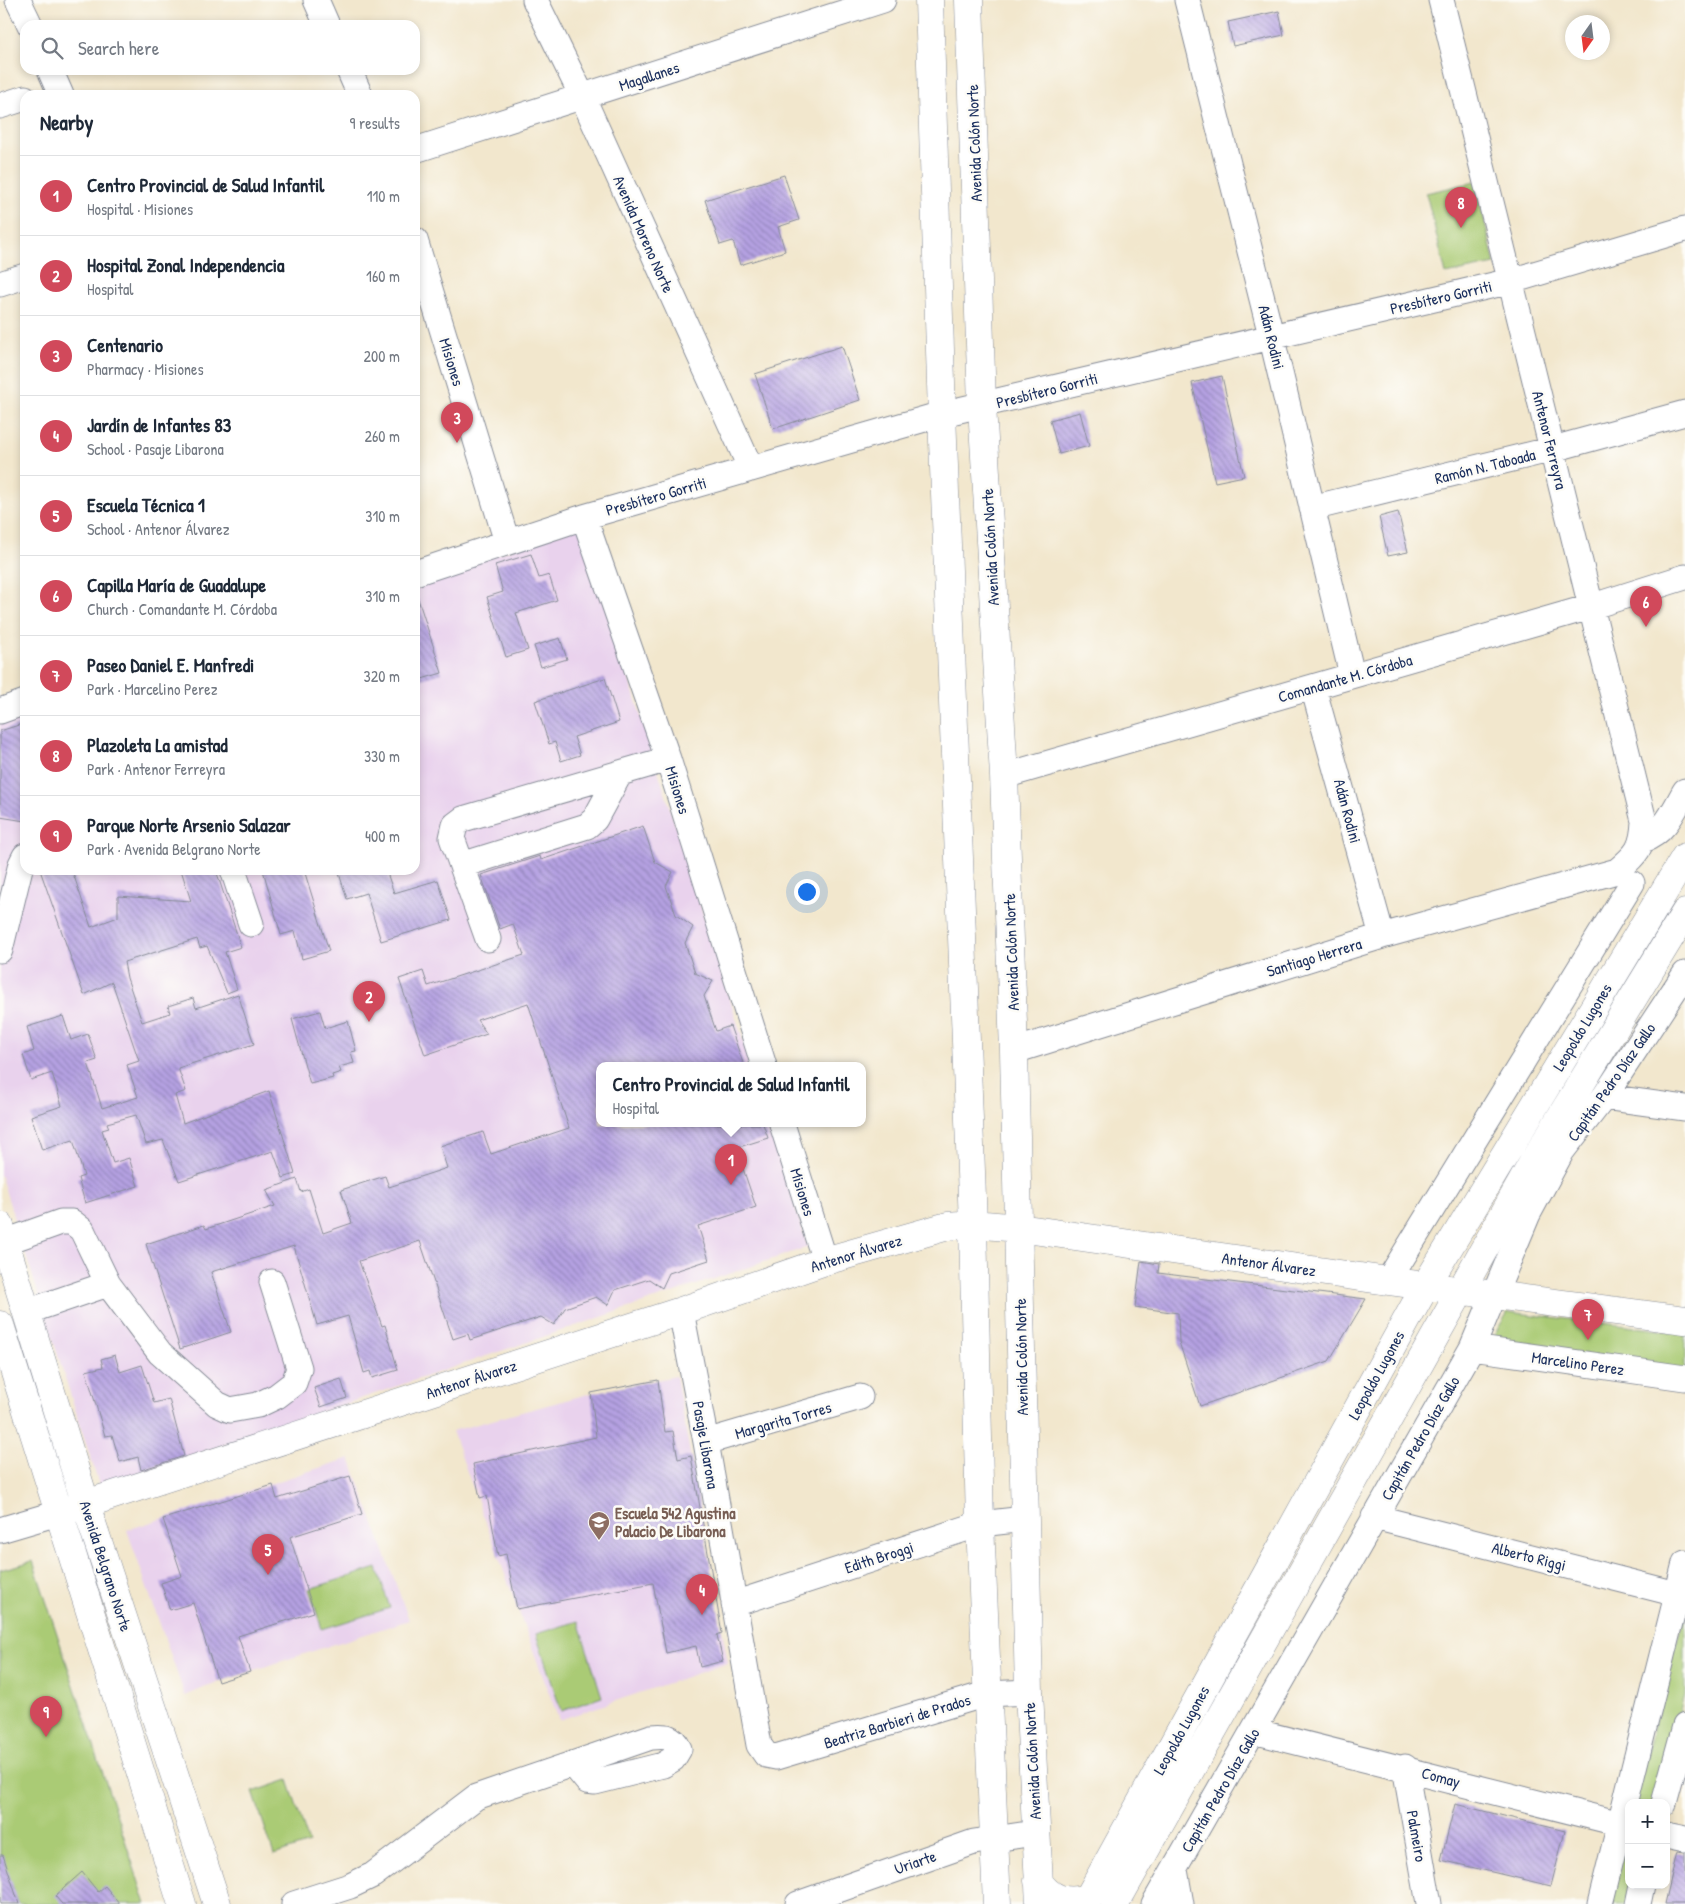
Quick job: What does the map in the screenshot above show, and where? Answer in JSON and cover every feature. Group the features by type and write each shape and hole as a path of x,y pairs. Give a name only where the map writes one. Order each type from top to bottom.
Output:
{"main road":[{"path":"929,0 942,414 973,1224 986,1694 997,1904"},
{"name":"Avenida Colón Norte","path":"969,0 982,406 1004,776 1014,1051 1028,1692 1039,1893"},
{"name":"Leopoldo Lugones","path":"1096,1902 1426,1285 1685,857"},
{"name":"Leopoldo Lugones","path":"1096,1902 1461,1290 1535,1159 1685,913"},
{"name":"Antenor Álvarez","path":"58,1513 681,1311 824,1261 948,1226 973,1224 1018,1228 1388,1281 1685,1320"},
{"name":"Avenida Belgrano Norte","path":"2,1234 86,1505 217,1904"},
{"name":"Avenida Belgrano Norte","path":"0,1325 182,1904"},
{"path":"1039,1893 1045,1891 1060,1900 1096,1902"}],"street":[{"path":"18,0 28,20"},
{"path":"316,0 325,20"},
{"name":"Avenida Moreno Norte","path":"535,0 583,98 751,469"},
{"name":"Magallanes","path":"420,148 583,98 883,0"},
{"name":"Adán Rodini","path":"1187,0 1272,335 1352,675"},
{"name":"Antenor Ferreyra","path":"1441,0 1644,821 1643,840"},
{"path":"351,75 358,90"},
{"path":"43,90 56,84"},
{"path":"0,106 20,100"},
{"name":"Presbítero Gorriti","path":"420,570 584,517 942,414 982,406 1272,335 1511,281 1685,229"},
{"name":"Misiones","path":"420,256 507,542"},
{"path":"0,284 20,278"},
{"name":"Ramón N. Taboada","path":"1312,508 1553,449 1685,413"},
{"name":"Misiones","path":"584,517 668,759 763,1062"},
{"name":"Comandante M. Córdoba","path":"1004,776 1590,607 1685,577"},
{"name":"Adán Rodini","path":"1313,687 1382,936"},
{"path":"0,711 20,704"},
{"path":"488,939 452,838 455,825 463,819 668,759"},
{"path":"462,865 587,826 595,819 620,773"},
{"path":"1388,1281 1625,877 1643,840 1654,837 1663,828 1685,791"},
{"path":"0,950 20,868"},
{"path":"235,875 251,924"},
{"path":"1625,877 1657,902"},
{"name":"Santiago Herrera","path":"1014,1051 1382,936 1625,877"},
{"name":"Capitán Pedro Díaz Gallo","path":"1154,1904 1472,1348 1528,1214 1562,1151 1604,1097 1685,974"},
{"path":"1604,1097 1685,1108"},
{"name":"Misiones","path":"783,1127 824,1261"},
{"path":"2,1234 61,1222 72,1222 82,1230 108,1284 160,1353 217,1404 230,1410 258,1405 278,1396 294,1383 299,1368 272,1282"},
{"path":"26,1312 108,1284"},
{"name":"Pasaje Libarona","path":"681,1311 759,1745 766,1755"},
{"name":"Marcelino Perez","path":"1472,1348 1685,1378"},
{"name":"Margarita Torres","path":"706,1442 860,1397"},
{"path":"0,1530 58,1513"},
{"name":"Alberto Riggi","path":"1374,1517 1681,1595"},
{"name":"Edith Broggi","path":"734,1604 980,1524 1025,1519"},
{"path":"1631,1799 1681,1595 1685,1563"},
{"name":"Beatriz Barbieri de Prados","path":"766,1755 776,1757 986,1694 1028,1692"},
{"path":"1665,1799 1685,1726"},
{"name":"Comay","path":"1253,1731 1405,1767 1625,1825"},
{"path":"294,1904 350,1886 373,1875 476,1797 573,1764"},
{"name":"Palmeiro","path":"1405,1767 1429,1904"},
{"path":"1600,1904 1625,1825"},
{"name":"Uriarte","path":"798,1904 974,1842 1035,1834"},
{"path":"1670,1836 1685,1839"},
{"path":"1175,1870 1181,1904"},
{"path":"1638,1904 1641,1889"}],"shaded area":[{"path":"581,526 750,1062 596,1062 596,1127 770,1127 808,1247 100,1487 0,1174 0,721 20,714 20,875 420,875 420,580"},
{"name":"Escuela 542 Agustina Palacio De Libarona","path":"676,1376 728,1663 559,1720 452,1431 588,1394"},
{"path":"350,1458 409,1620 218,1682 185,1696 127,1530"}],"green space":[{"path":"1475,182 1495,264 1446,274 1426,193"},
{"path":"1508,1312 1685,1333 1685,1373 1487,1346"},
{"path":"33,1561 146,1904 0,1904 0,1570"},
{"path":"377,1568 390,1608 322,1629 309,1589"},
{"path":"1685,1612 1685,1695 1658,1799 1634,1799"},
{"path":"578,1621 602,1697 561,1711 536,1634"},
{"path":"288,1780 309,1843 274,1855 253,1792"},
{"path":"1624,1848 1625,1889 1635,1889 1632,1904 1610,1904"}],"building":[{"path":"1279,11 1284,35 1233,46 1228,22"},
{"path":"784,175 799,220 778,227 785,251 740,265 733,241 720,245 705,200"},
{"path":"842,346 860,400 773,429 755,374"},
{"path":"1222,376 1244,476 1215,482 1192,383"},
{"path":"1080,412 1089,446 1059,454 1050,420"},
{"path":"1398,512 1408,552 1388,556 1379,517"},
{"path":"531,554 539,578 549,575 557,600 516,613 528,650 506,657 487,597 503,592 495,565"},
{"path":"420,605 442,673 420,680"},
{"path":"560,638 567,659 541,667 534,646"},
{"path":"605,678 619,722 574,737 580,755 561,761 555,742 549,744 535,701"},
{"path":"20,725 20,820 0,817 0,731"},
{"path":"643,826 655,862 673,872 666,886 676,915 693,927 685,943 695,973 713,981 704,996 716,1031 730,1026 743,1062 596,1062 596,1127 764,1127 768,1138 736,1148 756,1207 698,1226 709,1260 669,1273 662,1288 649,1279 615,1290 608,1305 596,1297 565,1308 554,1325 541,1317 470,1340 468,1334 453,1339 420,1241 359,1261 382,1326 385,1325 398,1370 372,1378 370,1371 364,1373 348,1316 317,1325 294,1246 211,1272 231,1332 180,1349 146,1244 204,1225 206,1229 275,1206 266,1190 297,1179 301,1192 309,1189 323,1233 352,1223 341,1190 385,1176 389,1187 447,1168 440,1146 483,1132 491,1154 569,1128 528,1003 477,1020 487,1034 425,1055 399,979 423,971 428,986 524,955 513,924 500,929 481,875 540,856 541,860"},
{"path":"42,875 74,875 91,927 118,917 118,896 191,901 183,875 218,875 241,947 225,952 237,989 227,993 207,946 200,948 197,939 124,962 127,978 142,1022 170,1013 168,1006 193,998 196,1008 238,994 254,1044 178,1068 186,1091 175,1095 183,1123 269,1091 295,1174 283,1178 273,1151 179,1181 163,1140 146,1144 136,1115 107,1123 109,1128 102,1130 113,1163 129,1158 138,1186 85,1203 78,1178 84,1176 73,1140 42,1150 31,1116 62,1106 52,1073 31,1080 23,1055 34,1051 27,1027 63,1016 71,1040 88,1034 97,1060 88,1063 102,1108 138,1097 127,1065 139,1061 112,982 84,995"},
{"path":"264,875 306,875 329,951 302,959 295,931 281,935"},
{"path":"340,875 388,875 394,893 438,880 451,920 381,941 366,893 347,899"},
{"path":"320,1011 325,1028 348,1021 356,1051 351,1052 354,1063 339,1067 341,1072 332,1075 333,1078 310,1084 292,1019"},
{"path":"1141,1261 1159,1264 1158,1273 1366,1299 1329,1361 1200,1406 1179,1342 1178,1313 1135,1307"},
{"path":"115,1355 120,1372 142,1365 154,1403 169,1399 184,1456 141,1470 138,1457 120,1462 112,1435 105,1436 86,1371 103,1367 101,1359"},
{"path":"341,1379 347,1398 321,1407 314,1388"},
{"name":"Escuela 542 Agustina Palacio De Libarona","path":"658,1380 665,1432 673,1431 678,1459 691,1456 722,1633 717,1635 723,1661 700,1667 696,1646 666,1653 653,1583 517,1609 506,1554 498,1556 487,1496 480,1498 473,1464 596,1437 591,1393"},
{"path":"350,1476 362,1514 290,1537 314,1612 238,1636 250,1672 218,1682 193,1603 170,1610 161,1583 182,1576 163,1519 273,1485 277,1499"},
{"path":"1455,1804 1565,1831 1551,1886 1441,1860"},
{"path":"1677,1852 1685,1853 1685,1904 1665,1904"},
{"path":"0,1855 3,1855 19,1904 0,1904"},
{"path":"82,1872 98,1892 105,1886 120,1904 62,1904 55,1896"}],"place":[{"name":"Plazoleta La amistad","path":"1461,228"},
{"name":"Centenario","path":"457,443"},
{"name":"Capilla María de Guadalupe","path":"1646,627"},
{"name":"Hospital Zonal Independencia","path":"369,1022"},
{"name":"Centro Provincial de Salud Infantil","path":"731,1185"},
{"name":"Paseo Daniel E. Manfredi","path":"1588,1340"},
{"name":"Escuela 542 Agustina Palacio De Libarona","path":"599,1541"},
{"name":"Escuela Técnica 1","path":"268,1575"},
{"name":"Jardín de Infantes 83","path":"702,1615"},
{"name":"Parque Norte Arsenio Salazar","path":"46,1737"}]}
